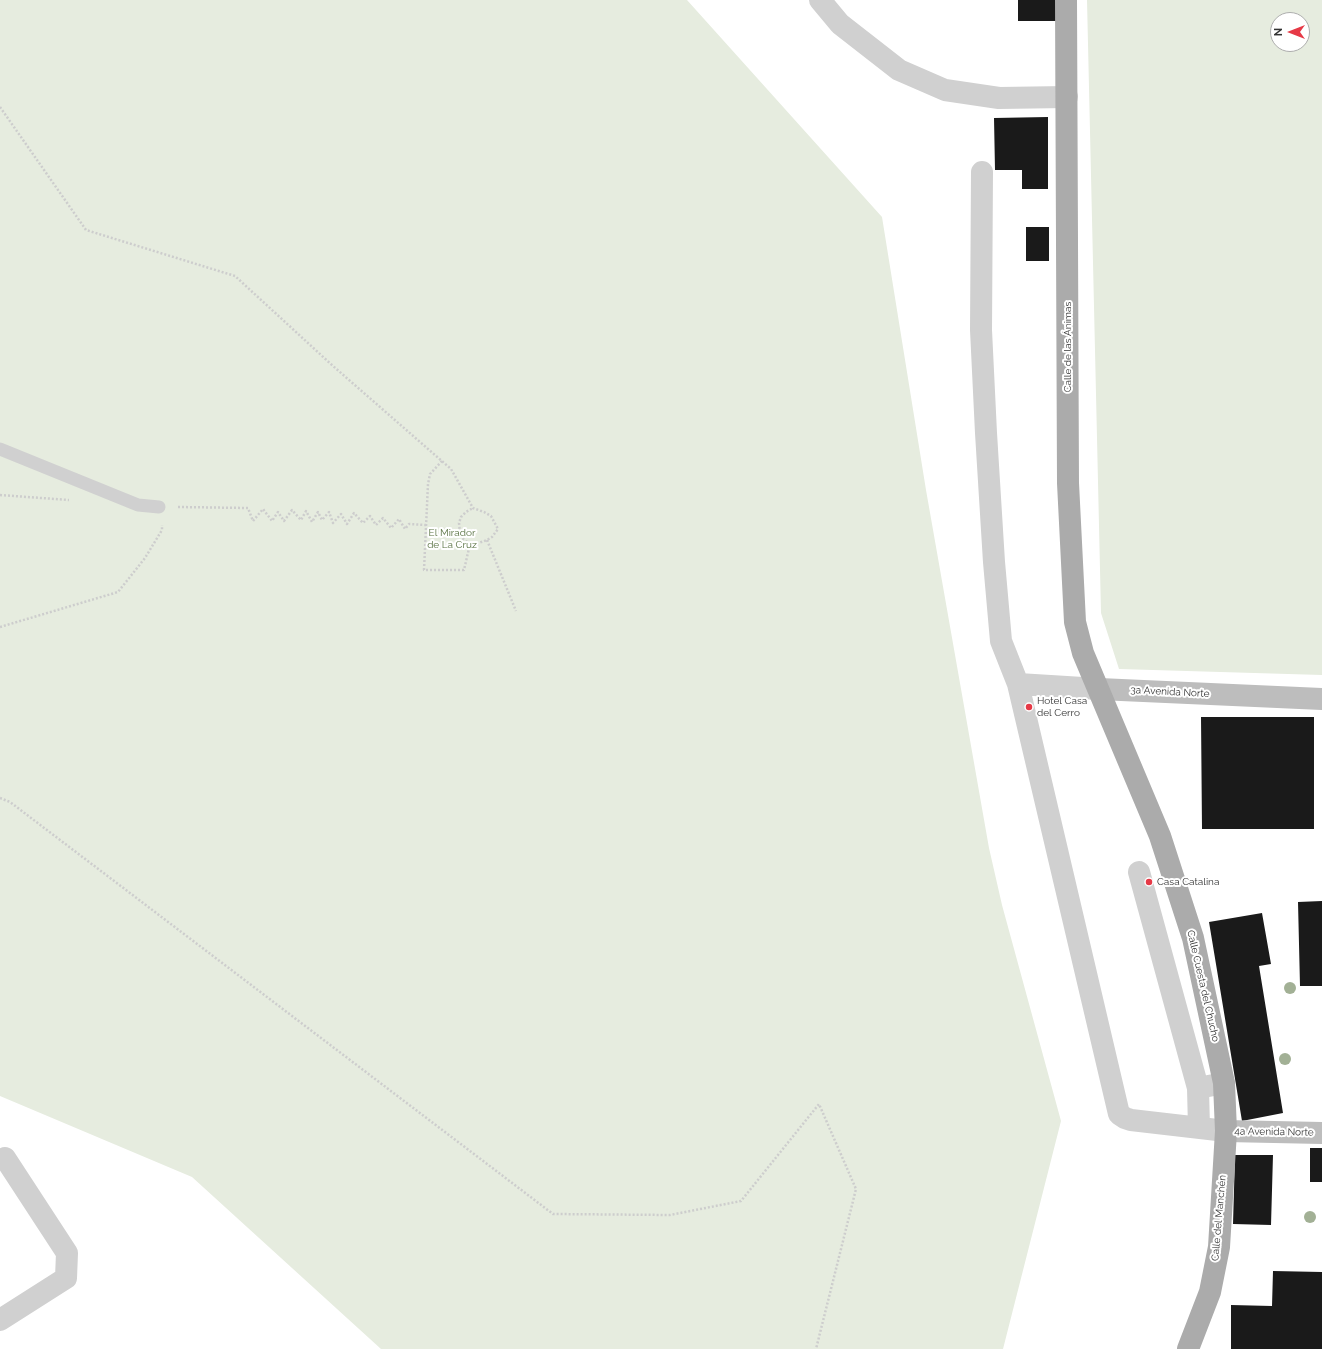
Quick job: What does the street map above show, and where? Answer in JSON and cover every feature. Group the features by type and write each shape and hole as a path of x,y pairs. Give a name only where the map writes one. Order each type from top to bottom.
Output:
{"main road":[{"name":"Calle de las Ánimas","path":"1066,0 1068,483 1075,622 1083,653 1099,688"},
{"name":"Calle Cuesta del Chucho","path":"1099,688 1160,836 1193,938 1224,1083 1226,1131"},
{"name":"Calle del Manchén","path":"1188,1349 1210,1292 1219,1247 1226,1131"}],"street":[{"path":"820,0 840,24 899,70 945,90 999,98 1067,97"},
{"path":"982,172 981,330 994,562 1001,641 1018,684 1120,1114 1130,1120 1226,1131"},
{"name":"3a Avenida Norte","path":"1018,684 1322,699"},
{"path":"1139,872 1198,1088 1199,1128"},
{"path":"1198,1088 1224,1083"},
{"name":"4a Avenida Norte","path":"1226,1131 1322,1133"},
{"path":"0,1320 66,1278 67,1266 67,1253 5,1158"}],"lane":[{"path":"0,448 138,505 161,507"}],"path":[{"path":"0,107 86,230 235,276 333,366 451,469 473,508 491,516 498,529 492,537 476,544 470,544 462,538 459,523 460,517 473,508"},
{"path":"442,461 430,474 428,484 424,570 464,570 470,544"},
{"path":"0,627 118,592 145,558 162,530 161,507 248,508 253,521 263,510 272,521 278,512 284,521 292,510 301,520 306,511 312,522 318,512 322,520 329,512 333,523 341,514 348,524 354,513 363,523 370,516 376,525 383,518 391,528 399,519 406,529 409,524 426,525"},
{"path":"487,540 516,611"},
{"path":"0,798 10,802 553,1214 670,1215 741,1201 819,1104 856,1189 816,1349"}],"green space":[{"name":"El Mirador de La Cruz","path":"0,0 687,0 882,217 926,490 989,848 1002,905 1061,1121 1003,1349 381,1349 192,1177 0,1096"},
{"path":"1087,0 1322,0 1322,675 1119,669 1101,613"}],"building":[{"path":"1018,0 1057,0 1057,21 1018,21"},
{"path":"1048,117 1048,189 1022,189 1022,170 995,170 994,118"},
{"path":"1026,227 1049,227 1049,261 1026,261"},
{"path":"1201,717 1314,717 1314,829 1202,829"},
{"path":"1322,901 1322,986 1300,986 1298,902"},
{"path":"1262,913 1271,964 1259,966 1283,1113 1242,1121 1209,922"},
{"path":"1310,1148 1322,1148 1322,1182 1310,1182"},
{"path":"1235,1155 1273,1155 1271,1225 1233,1224"},
{"path":"1273,1271 1322,1272 1322,1349 1231,1349 1231,1305 1272,1306"}],"place":[{"name":"Hotel Casa del Cerro","path":"1029,707"},
{"name":"Casa Catalina","path":"1149,882"}]}
